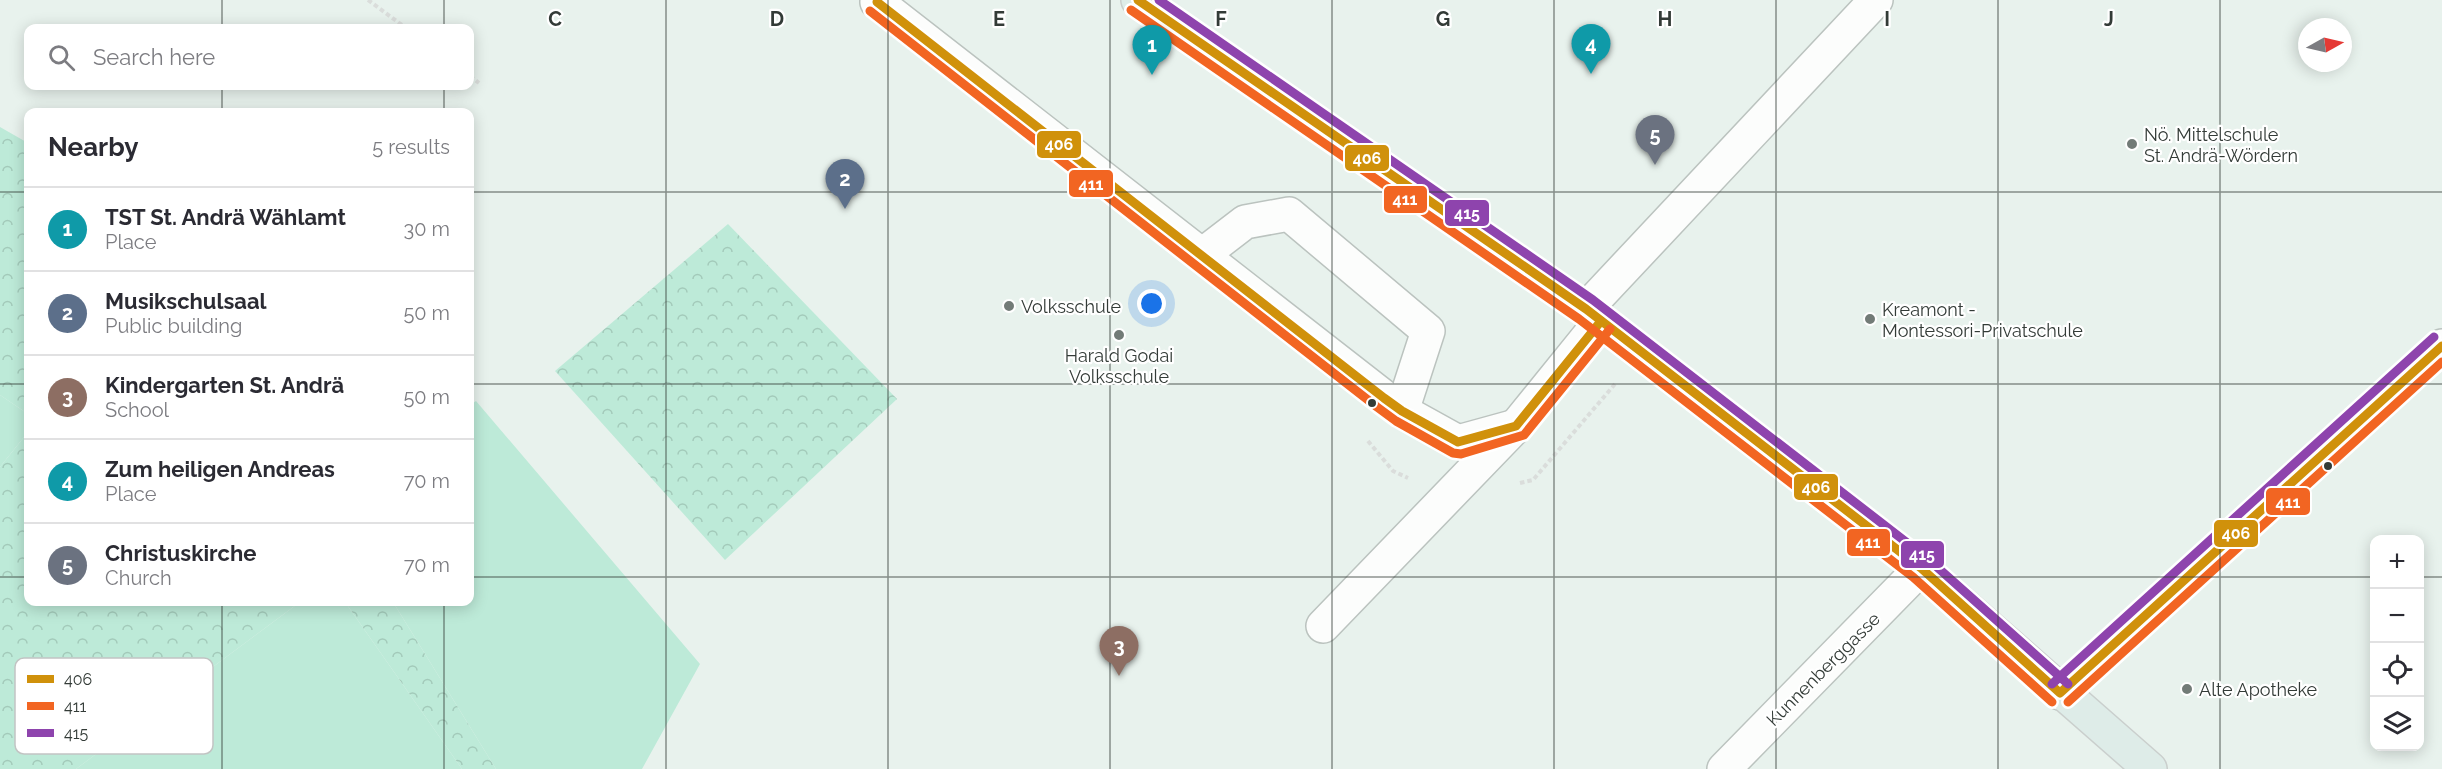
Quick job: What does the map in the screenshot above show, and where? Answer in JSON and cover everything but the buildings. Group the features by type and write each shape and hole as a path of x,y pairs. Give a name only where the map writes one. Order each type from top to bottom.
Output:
{"main road":[{"path":"1138,0 1594,315 1921,568 2060,693 2150,769"}],"street":[{"path":"879,0 878,2 886,9 1402,411 1458,442 1516,426"},
{"path":"1323,626 1516,426 1594,315 1876,0"},
{"path":"1202,255 1245,222 1289,214 1428,331 1402,411"},
{"path":"2060,693 2442,346"},
{"name":"Kunnenberggasse","path":"1724,769 1921,568"}],"path":[{"path":"368,0 401,24"},
{"path":"474,79 479,83"}],"green space":[{"path":"0,127 24,141 24,411 0,395"},
{"path":"728,224 897,399 725,560 555,371"},
{"path":"0,395 24,411 24,437 0,467"},
{"path":"476,401 700,664 642,769 496,769 395,606 474,606 474,402"},
{"path":"24,437 24,606 295,606 213,667 213,658 15,658 15,754 96,754 76,769 0,769 0,467"},
{"path":"295,606 348,606 462,769 76,769 96,754 213,754 213,667"},
{"path":"348,606 395,606 496,769 462,769"}],"transit line":[{"name":"406","path":"1138,0 1586,309 1921,568 2060,693 2442,346"},
{"name":"415","path":"1159,0 1593,300 1928,559 2068,684"},
{"name":"406","path":"877,2 1384,398 1402,411 1458,442 1516,426 1601,321"},
{"name":"411","path":"1131,10 1579,319 1913,577 2052,702"},
{"name":"411","path":"870,11 1377,407 1396,421 1453,453 1461,454 1524,435 1610,329"},
{"name":"415","path":"2052,684 2434,337"},
{"name":"411","path":"2068,702 2442,362"}],"place":[{"name":"Zum heiligen Andreas","path":"1591,74"},
{"name":"TST St. Andrä Wählamt","path":"1152,75"},
{"name":"Nö. Mittelschule St. Andrä-Wördern","path":"2132,144"},
{"name":"Christuskirche","path":"1655,165"},
{"name":"Musikschulsaal","path":"845,209"},
{"name":"Volksschule","path":"1009,306"},
{"name":"Kreamont - Montessori-Privatschule","path":"1870,319"},
{"name":"Harald Godai Volksschule","path":"1119,335"},
{"name":"Kindergarten St. Andrä","path":"1119,676"},
{"name":"Alte Apotheke","path":"2187,689"}]}
